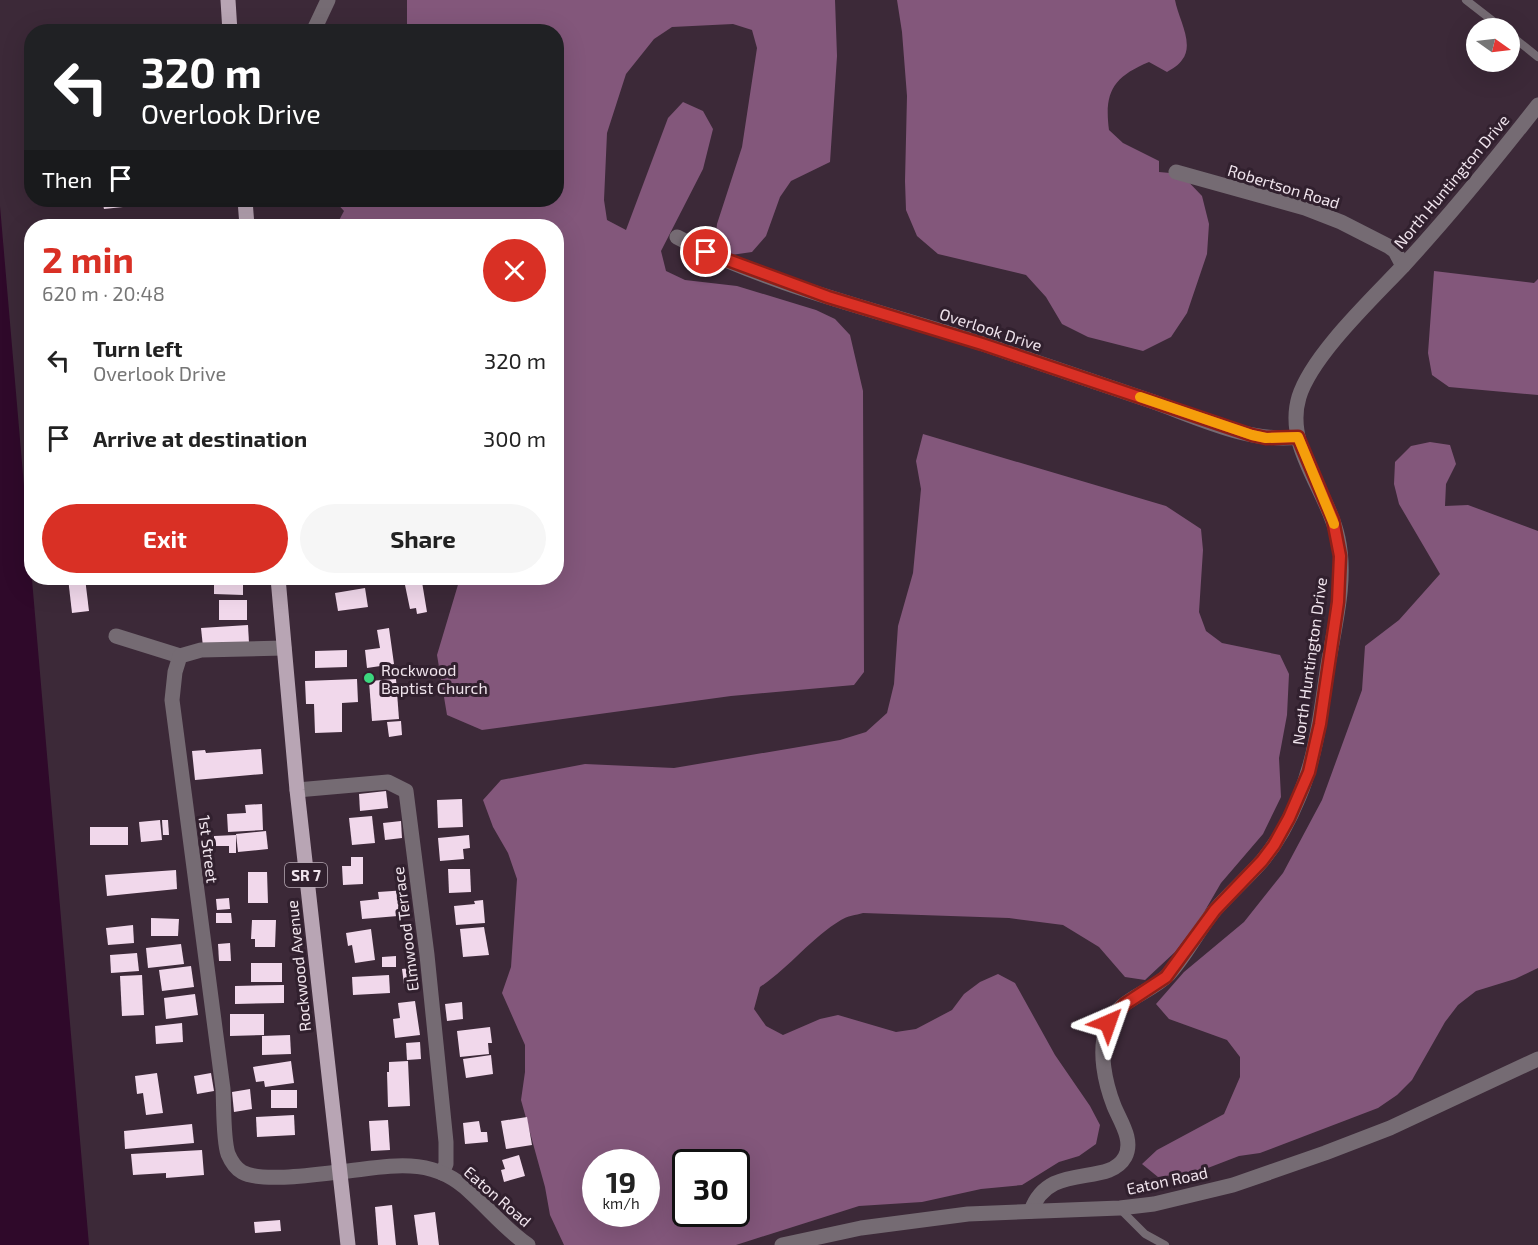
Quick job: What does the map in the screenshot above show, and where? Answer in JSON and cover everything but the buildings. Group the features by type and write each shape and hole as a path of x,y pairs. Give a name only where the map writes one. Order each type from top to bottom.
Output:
{"main road":[{"path":"228,0 230,24"},
{"name":"Rockwood Avenue","path":"279,585 297,790 339,1172"},
{"name":"SR 7","path":"339,1172 348,1245"}],"street":[{"path":"316,24 327,0"},
{"name":"North Huntington Drive","path":"1031,1210 1038,1195 1045,1188 1069,1178 1117,1166 1127,1155 1128,1139 1114,1106 1104,1068 1104,1036 1108,1023 1125,1004 1166,977 1215,910 1268,853 1289,818 1309,772 1320,724 1338,602 1340,556 1333,520 1298,437 1299,398 1314,368 1350,324 1452,211 1538,105"},
{"name":"Robertson Road","path":"1176,172 1305,208 1328,217 1388,246 1395,251 1403,266"},
{"name":"Overlook Drive","path":"678,237 706,252 787,283 972,341 1222,425 1266,438 1298,437"},
{"path":"116,636 180,656 201,650 284,648"},
{"name":"1st Street","path":"180,656 175,672 172,700 223,1089 227,1151"},
{"name":"Elmwood Terrace","path":"297,790 388,782 406,791 427,955 446,1142 446,1164 442,1173"},
{"name":"Eaton Road","path":"782,1245 861,1228 968,1214 1120,1208 1154,1204 1233,1185 1389,1128 1538,1059"},
{"name":"Eaton Road","path":"227,1151 232,1164 243,1173 261,1176 278,1177 416,1165 442,1173 469,1190 495,1218 528,1245"}],"lane":[{"path":"1466,0 1489,18"},
{"path":"1520,43 1538,57"},
{"path":"1120,1208 1145,1234 1166,1245"}],"shaded area":[{"path":"407,0 835,0 837,56 830,162 791,181 780,197 766,236 752,252 731,255 715,243 717,224 742,147 757,48 752,30 733,24 672,27 654,39 626,74 607,133 604,200 607,220 626,230 668,118 683,102 703,111 713,129 703,169 661,251 666,271 685,280 737,286 816,310 835,319 850,335 863,391 864,672 854,685 731,696 482,730 447,715 437,655 458,585 564,585 564,219 340,219 344,211 340,207 564,207 564,24 407,24"},
{"path":"897,0 1175,0 1186,39 1186,54 1167,72 1149,62 1127,74 1114,87 1108,105 1109,130 1123,143 1159,161 1159,172 1181,174 1202,196 1209,224 1207,254 1187,313 1171,337 1143,351 1088,337 1062,324 1046,297 1026,275 938,254 917,236 906,210 907,96"},
{"path":"0,206 24,486 24,585 32,585 89,1245 0,1245"},
{"path":"1434,271 1534,283 1538,279 1538,395 1449,387 1432,375 1428,353"},
{"path":"923,434 1166,506 1201,529 1203,550 1199,612 1206,631 1222,643 1280,655 1289,674 1287,715 1279,758 1281,797 1263,834 1221,883 1200,919 1175,952 1145,980 1125,977 1099,947 1063,925 1009,918 863,913 841,920 830,927 760,987 754,1009 766,1026 783,1035 820,1019 838,1015 896,1032 916,1029 952,1010 964,994 980,982 998,974 1015,983 1055,1055 1090,1106 1100,1125 1096,1144 1079,1156 1059,1162 1022,1185 981,1189 922,1202 859,1206 736,1245 564,1245 550,1215 545,1187 521,1100 525,1072 525,1045 502,993 511,967 517,879 508,853 493,827 483,800 501,780 585,764 674,768 840,740 866,732 887,713 894,684 898,626 913,573 921,489 916,461"},
{"path":"1430,442 1450,445 1456,464 1446,484 1445,506 1468,505 1538,531 1538,968 1515,979 1476,991 1458,1005 1445,1022 1412,1080 1397,1095 1378,1108 1260,1153 1239,1156 1200,1171 1158,1177 1142,1164 1157,1150 1224,1114 1240,1077 1240,1057 1227,1040 1169,1019 1156,1004 1184,972 1244,922 1283,873 1322,800 1362,690 1365,646 1399,620 1440,574 1399,504 1394,484 1395,462 1411,446"}],"slow traffic":[{"path":"1140,397 1252,435 1283,439 1298,437 1334,524"}],"place":[{"name":"Rockwood Baptist Church","path":"369,678"}],"route":[{"path":"706,252 828,297 982,344 1252,435 1283,439 1298,437 1333,520 1340,556 1338,602 1320,724 1309,772 1289,818 1262,861 1215,910 1166,977 1125,1004 1108,1023"}]}
